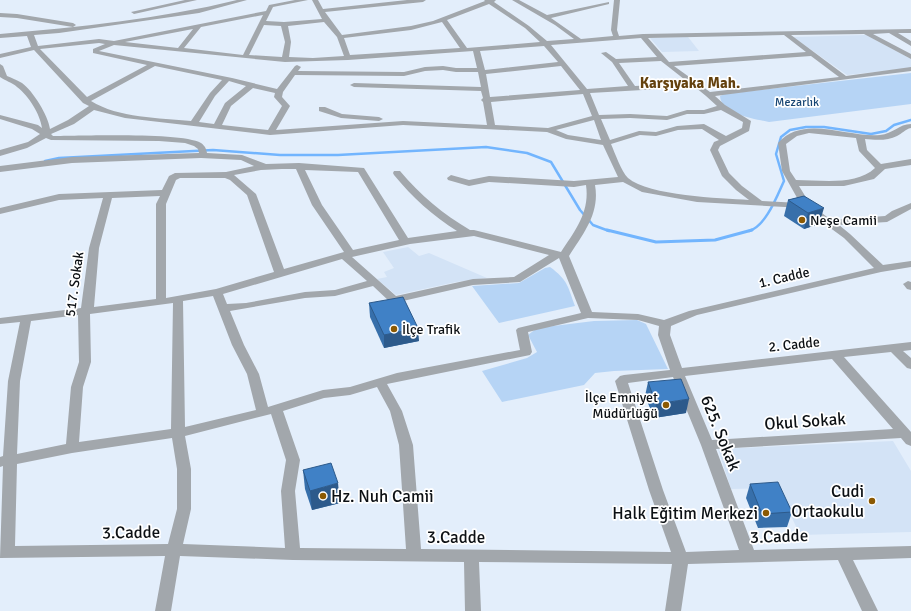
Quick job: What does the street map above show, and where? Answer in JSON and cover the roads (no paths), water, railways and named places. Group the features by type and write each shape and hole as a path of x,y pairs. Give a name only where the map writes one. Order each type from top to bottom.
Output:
{"street":[{"path":"0,56 35,48 99,41 116,37 202,25 244,0"},
{"path":"245,57 271,6 275,4 305,0"},
{"path":"315,0 326,20 340,37 348,58 358,65 404,74 425,69 443,68 482,71 563,64"},
{"path":"321,11 423,0"},
{"path":"340,37 411,28 434,23 489,0 527,27 546,44 586,92 615,163 624,179"},
{"path":"515,0 546,17 580,41"},
{"path":"108,22 117,16 190,1"},
{"path":"546,17 605,1 617,3 614,30 617,38"},
{"path":"199,11 202,25"},
{"path":"0,36 30,34 108,22 199,11 268,12"},
{"path":"178,13 185,28"},
{"path":"0,15 17,16 82,26"},
{"path":"443,19 465,50"},
{"path":"262,23 284,24 326,20"},
{"path":"100,24 112,28 116,37"},
{"path":"284,24 288,42 285,60"},
{"path":"180,49 202,25"},
{"path":"293,73 465,50 643,36 787,35 911,31"},
{"path":"890,32 911,44"},
{"path":"866,33 911,57"},
{"path":"30,34 35,48 86,101 100,110 125,116 270,133 403,123"},
{"path":"787,35 846,78"},
{"path":"643,36 665,61 709,94 722,107 747,121 746,129 724,139 717,144 714,150 725,174 739,188 760,203"},
{"path":"279,92 228,79 95,52 95,50 116,37 180,49 245,57 285,60 348,58"},
{"path":"476,49 482,71 491,128"},
{"path":"604,53 614,61 633,88"},
{"path":"614,61 665,61 814,54"},
{"path":"270,133 286,106 278,97 279,92 302,60"},
{"path":"86,101 154,64"},
{"path":"0,66 4,77 20,85 46,121 47,128 45,134"},
{"path":"709,94 911,69"},
{"path":"193,125 218,86 228,79"},
{"path":"217,127 228,105 252,85"},
{"path":"354,85 484,89"},
{"path":"486,100 633,88 697,85"},
{"path":"0,153 21,148 45,134 71,122 94,106"},
{"path":"322,109 342,116 403,123 548,130 596,117 630,116 667,118 687,112 704,112 722,107"},
{"path":"0,117 35,127 52,138 159,138 197,144 203,152"},
{"path":"548,130 566,137 607,143 639,133 656,134 677,128 704,126 724,139"},
{"path":"881,269 847,236 806,206 786,171 782,143 788,136 800,132 812,131 860,136 893,136 901,132 906,126 911,126"},
{"path":"860,136 863,151 876,165 881,168"},
{"path":"0,169 72,160 203,152 242,158 263,166"},
{"path":"792,183 851,182 871,177 881,168 911,162"},
{"path":"226,176 263,166 299,166 361,170 405,242"},
{"path":"299,166 318,205 348,254 373,283 394,300 474,282 516,280 560,256 590,214 593,194 590,182"},
{"path":"397,173 415,194 430,207 450,223 467,233 560,256"},
{"path":"161,302 161,204 172,178 178,175 226,176 233,178 251,194 280,273"},
{"path":"451,178 469,183 489,179 561,184 624,179 645,190 697,199 786,206 806,206"},
{"path":"0,211 59,197 166,193"},
{"name":"517. Sokak","path":"72,448 77,387 85,362 84,312 88,307 94,248 108,196"},
{"path":"829,223 887,219 895,213 911,206"},
{"path":"0,321 161,302 217,292 348,254 405,242 467,233"},
{"path":"560,256 588,315"},
{"name":"1. Cadde","path":"665,324 693,313 881,269 911,264"},
{"path":"225,308 246,306 305,295 335,293 373,283"},
{"path":"217,292 225,308 238,345 293,460 288,492 293,554"},
{"path":"163,611 174,550 184,509 184,469 178,433 178,299"},
{"path":"5,461 72,448 178,433 270,410 323,394 350,391 380,382 526,352 522,330 588,315 638,317 665,324"},
{"path":"4,551 5,461 14,382 26,318"},
{"name":"625. Sokak","path":"665,324 664,335 708,445 749,556"},
{"name":"2. Cadde","path":"681,558 656,490 622,381 624,379 911,346"},
{"path":"894,348 911,365"},
{"path":"835,355 907,437"},
{"path":"380,382 396,411 406,445 414,556"},
{"name":"Okul Sokak","path":"708,445 907,437"},
{"name":"3.Cadde","path":"4,551 174,550 414,556 681,558 911,552"},
{"path":"843,554 870,611"},
{"path":"471,556 473,611"},
{"path":"673,611 681,558"}],"waterway":[{"path":"750,231 761,223 766,217 784,181 776,154 781,137 790,130 806,127 824,127 871,134 886,131 894,125 911,120"},
{"path":"45,161 59,158 213,150 280,155 338,155 486,147 527,153 551,162 580,210 593,225 609,231"},
{"path":"607,230 656,242 715,240 750,231"}],"place":[{"name":"Neşe Camii","path":"802,220"},
{"name":"İlçe Trafik","path":"394,329"},
{"name":"İlçe Emniyet Müdürlüğü","path":"666,405"},
{"name":"Hz. Nuh Camii","path":"323,496"},
{"name":"Cudi Ortaokulu","path":"872,501"},
{"name":"Halk Eğitim Merkezi","path":"766,513"}],"district":[{"name":"Karşıyaka Mah.","path":"690,83"}],"park label":[{"name":"Mezarlık","path":"797,102"}]}
